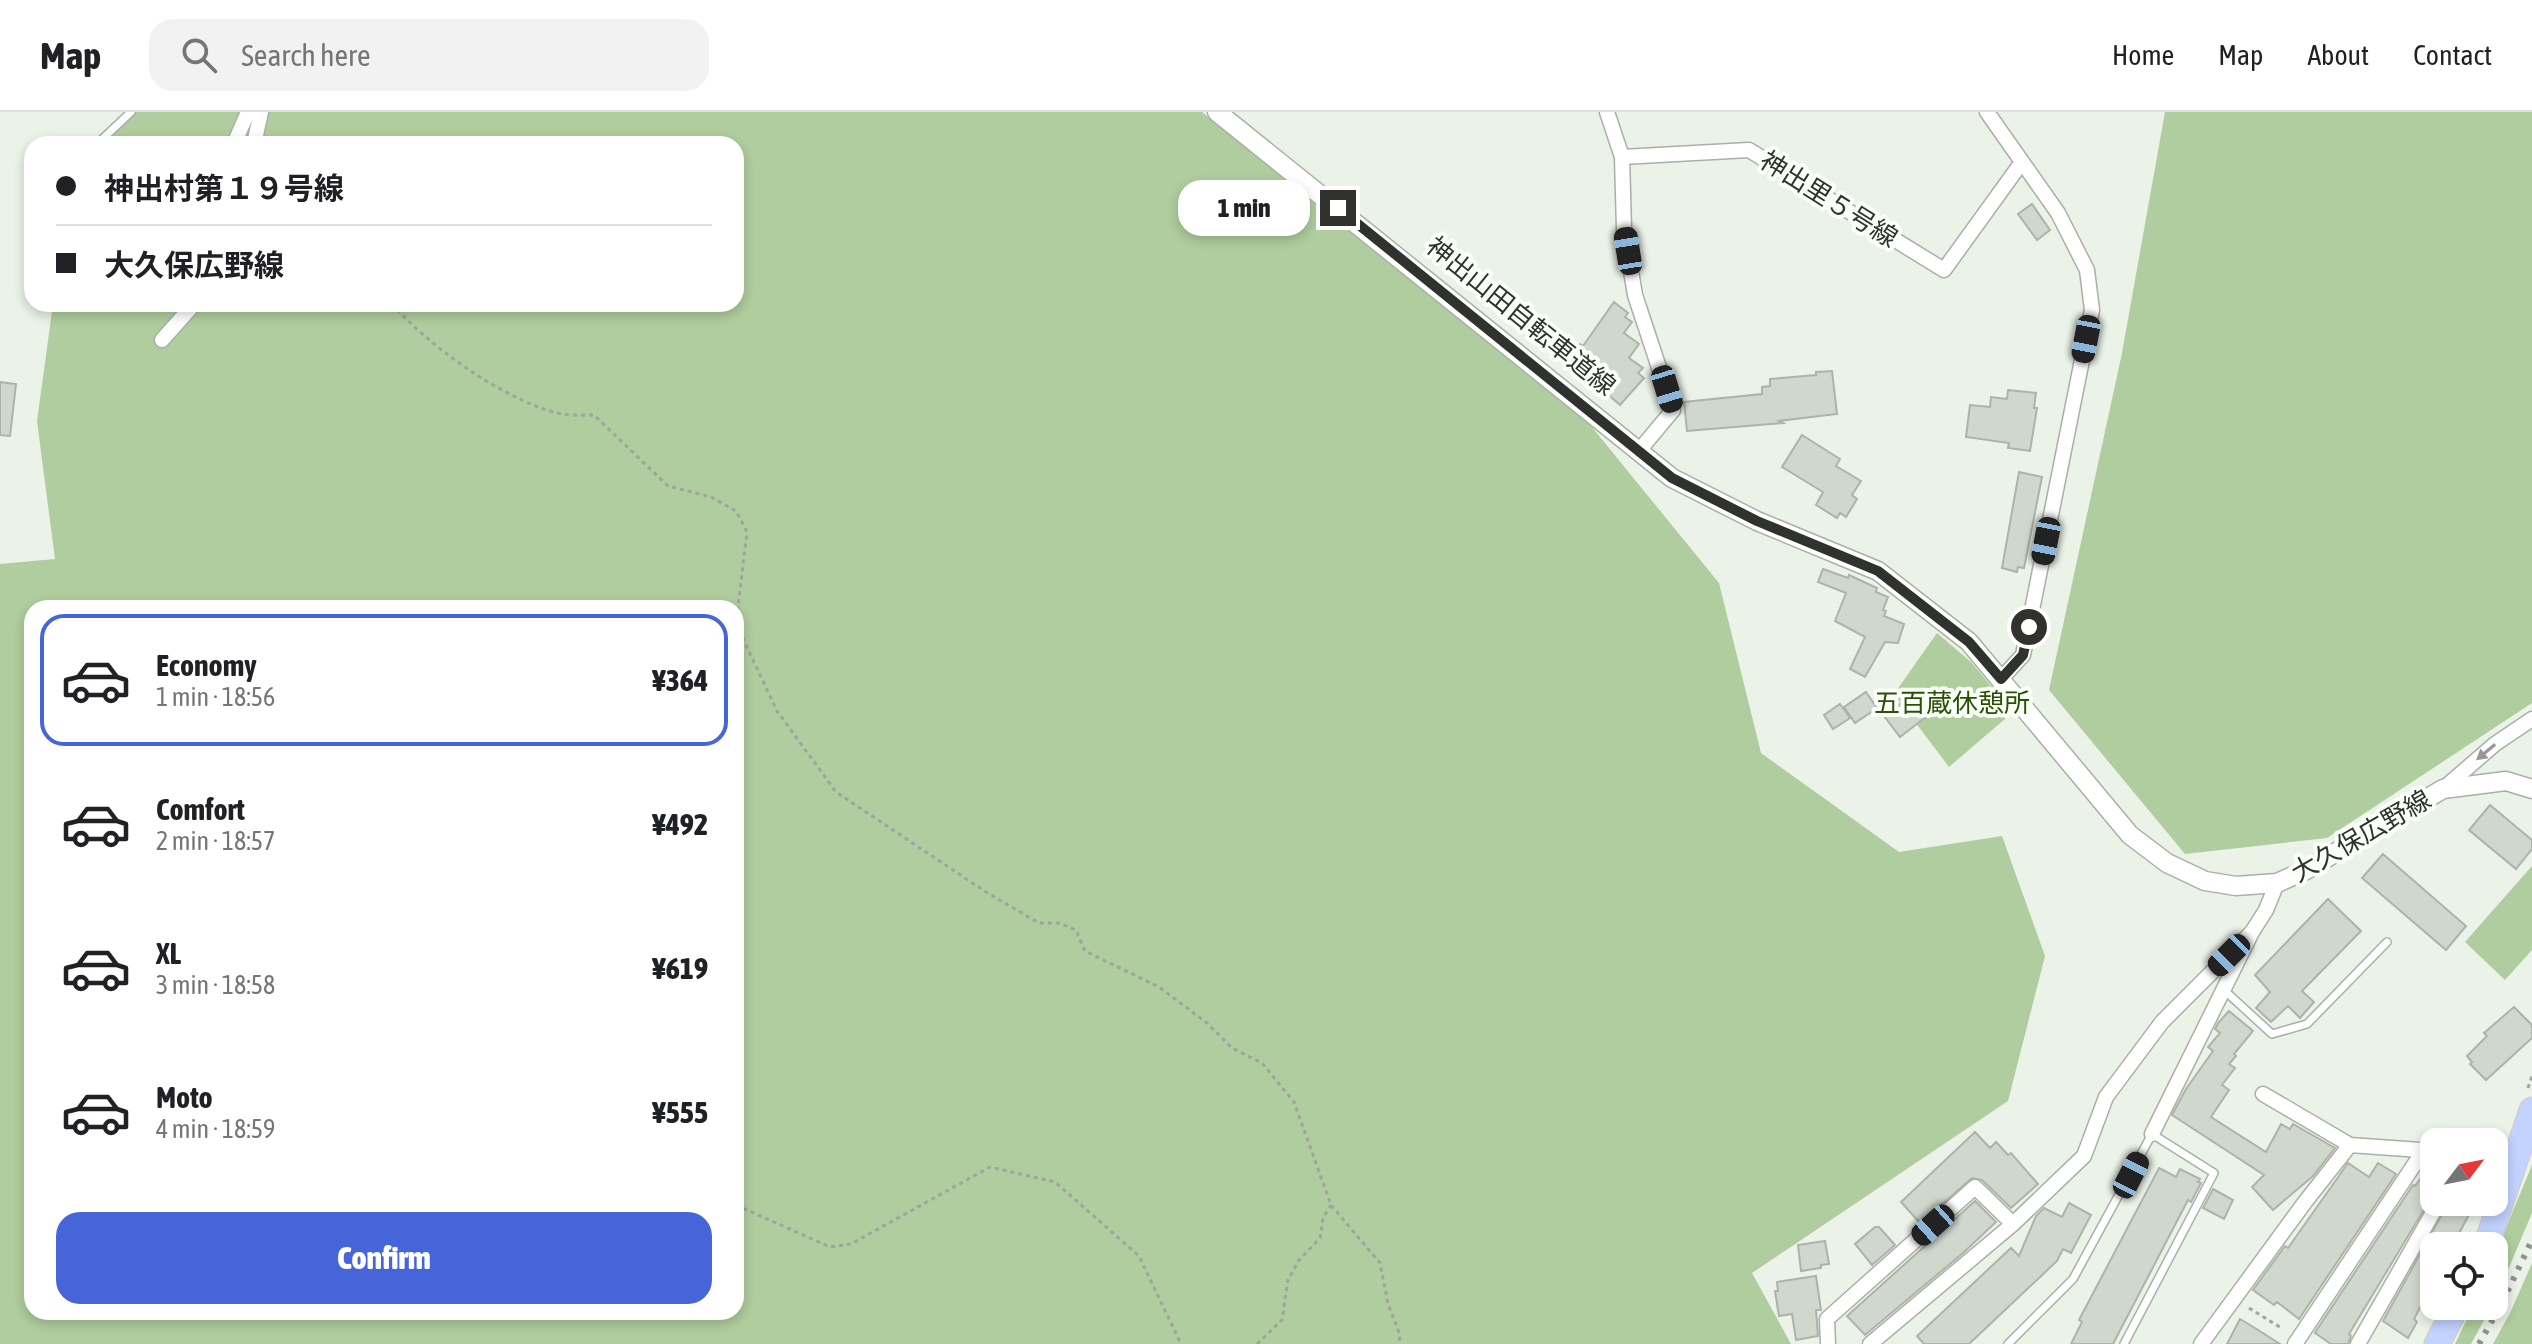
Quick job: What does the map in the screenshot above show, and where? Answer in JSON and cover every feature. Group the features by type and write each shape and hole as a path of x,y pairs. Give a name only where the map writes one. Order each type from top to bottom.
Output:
{"main road":[{"path":"2508,1151 2532,1110"},
{"path":"2437,1344 2450,1320"}],"street":[{"path":"238,136 248,112"},
{"path":"256,136 261,112"},
{"name":"大久保広野線","path":"1217,112 1672,478 1757,521 1878,571 1969,642 2130,835 2167,863 2205,881 2236,886 2277,883 2306,870 2443,789 2506,781 2532,789"},
{"path":"1607,112 1622,157 1624,229 1635,295 1673,410 1638,452"},
{"path":"1987,112 2058,213 2087,270 2092,310 2023,655 2001,679"},
{"name":"神出里５号線","path":"1622,157 1749,150 1944,270 2022,162"},
{"path":"162,340 187,312"},
{"path":"2443,789 2495,744 2532,719"},
{"path":"2152,1134 2277,883"},
{"path":"1870,1344 2013,1224 2084,1156 2106,1097 2162,1022 2252,932"},
{"path":"2263,1094 2350,1145 2420,1149"},
{"path":"2201,1344 2350,1145"},
{"path":"2297,1342 2420,1163"},
{"path":"1828,1344 1827,1319 1975,1187 2013,1224"},
{"path":"2358,1344 2431,1216"}],"lane":[{"path":"106,136 131,112"},
{"path":"2224,990 2272,1034 2307,1024 2387,942"},
{"path":"2008,1344 2073,1279 2152,1134 2214,1173 2124,1344"}],"path":[{"path":"399,312 411,326 491,385 559,414 594,415 668,486 711,497 736,511 747,532 739,600"},
{"path":"744,641 777,711 836,792 986,892 1039,923 1059,923 1076,930 1085,951 1159,987 1207,1023 1232,1048 1262,1063 1294,1102 1331,1205 1380,1263 1388,1304 1400,1335 1399,1344"},
{"path":"744,1209 830,1247 851,1244 990,1167 1055,1182 1139,1256 1181,1344"},
{"path":"1257,1344 1282,1320 1288,1280 1299,1260 1320,1238 1323,1218 1331,1205"},
{"path":"2233,1298 2297,1342"}],"green space":[{"path":"130,112 1202,112 1591,426 1719,583 1761,753 1899,852 2002,836 2045,956 2008,1101 1752,1273 1791,1344 0,1344 0,564 55,559 37,421 52,312 744,312 744,136 113,136"},
{"path":"2165,112 2532,112 2532,703 2327,838 2185,854 2049,690 2122,353"},
{"name":"五百蔵休憩所","path":"1937,633 1971,662 2013,712 1949,767 1894,694"},
{"path":"2532,866 2532,950 2505,980 2465,942"},
{"path":"2532,1165 2532,1213 2508,1270 2508,1232 2504,1232"},
{"path":"2532,1263 2532,1344 2493,1344"},
{"path":"2466,1320 2484,1320 2471,1344 2455,1344"}],"building":[{"path":"2032,204 2050,230 2037,240 2018,214"},
{"path":"1614,302 1628,313 1625,317 1632,322 1624,333 1639,344 1629,358 1643,368 1638,373 1644,378 1620,405 1586,375 1584,377 1566,364 1580,344 1583,346"},
{"path":"1832,371 1837,414 1779,421 1783,423 1687,431 1684,402 1762,394 1762,387 1770,386 1770,379"},
{"path":"0,382 16,384 10,436 0,435"},
{"path":"2008,390 2036,393 2034,408 2037,408 2030,451 2008,448 2009,443 1966,437 1970,405 1990,407 1991,397 2007,399"},
{"path":"1802,435 1840,459 1836,466 1861,481 1852,495 1857,499 1846,517 1840,513 1837,518 1816,505 1823,492 1782,467"},
{"path":"2019,472 2042,477 2024,568 2018,567 2017,572 2002,568"},
{"path":"1823,569 1848,578 1849,575 1877,588 1876,592 1888,597 1884,616 1904,624 1898,643 1885,642 1865,677 1850,669 1865,637 1835,621 1846,593 1818,582"},
{"path":"1866,692 1877,708 1855,723 1844,707"},
{"path":"1912,695 1927,716 1900,737 1884,716"},
{"path":"1840,704 1850,718 1833,729 1824,715"},
{"path":"2490,805 2532,840 2532,849 2516,869 2469,830"},
{"path":"2383,854 2466,926 2446,950 2362,878"},
{"path":"2328,899 2361,931 2302,991 2314,1002 2300,1018 2288,1006 2271,1022 2256,1008 2270,992 2255,975"},
{"path":"2514,1007 2532,1025 2532,1038 2486,1080 2470,1064 2472,1062 2467,1056 2487,1036 2484,1033"},
{"path":"2229,1011 2253,1031 2229,1064 2235,1068 2222,1085 2229,1090 2211,1117 2266,1152 2281,1124 2290,1129 2293,1124 2335,1148 2313,1176 2273,1210 2252,1187 2264,1175 2172,1115 2213,1051 2208,1047 2220,1033 2215,1029"},
{"path":"1975,1132 1990,1148 1996,1142 2008,1155 2011,1153 2038,1184 2011,1208 1982,1180 1972,1178 1920,1223 1901,1202"},
{"path":"2348,1163 2369,1177 2378,1163 2396,1174 2299,1319 2277,1302 2274,1305 2253,1290 2285,1246 2288,1248"},
{"path":"2159,1168 2176,1177 2180,1169 2200,1179 2198,1182 2201,1183 2191,1202 2188,1200 2113,1344 2071,1344 2082,1322 2079,1320"},
{"path":"2420,1179 2420,1216 2349,1334 2348,1344 2331,1344 2316,1331"},
{"path":"2213,1189 2233,1200 2224,1219 2203,1208"},
{"path":"1975,1201 1996,1222 1865,1335 1847,1316"},
{"path":"2069,1203 2091,1215 2071,1253 2063,1249 2057,1261 1969,1344 1924,1344 1917,1336 2011,1248 2019,1256 2036,1216 2044,1208 2062,1217"},
{"path":"2441,1216 2468,1216 2460,1232 2432,1232"},
{"path":"1879,1227 1895,1245 1872,1265 1855,1244"},
{"path":"1825,1241 1829,1264 1801,1271 1798,1245"},
{"path":"2420,1254 2420,1308 2414,1319 2417,1322 2408,1338 2383,1321"},
{"path":"1816,1276 1821,1310 1816,1310 1818,1336 1796,1340 1792,1314 1779,1316 1775,1291 1778,1291 1777,1282"},
{"path":"2240,1319 2255,1328 2280,1344 2227,1344"}],"railway":[{"path":"2479,1344 2532,1240"}],"route":[{"path":"1338,208 1672,478 1757,521 1878,571 1969,642 2001,679 2023,655 2029,627"}]}
